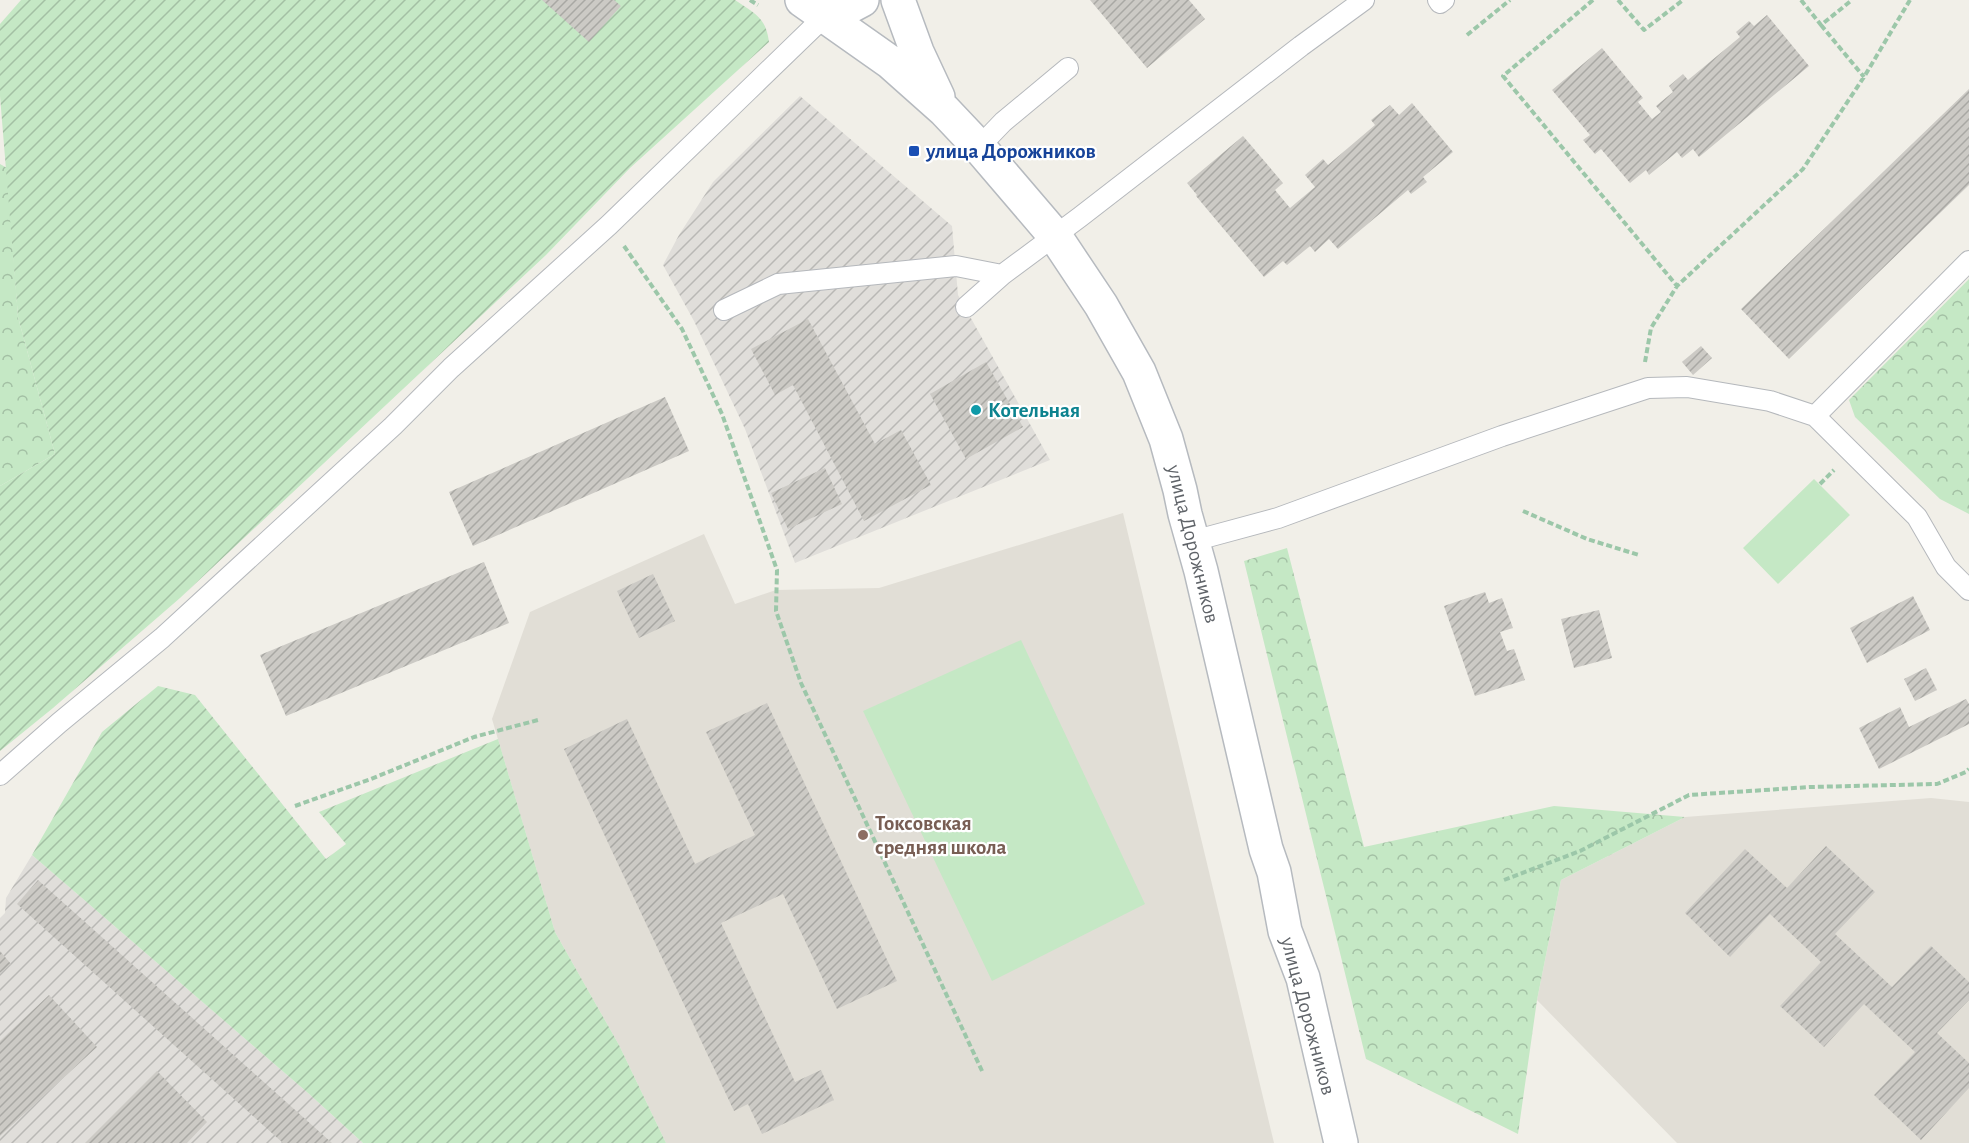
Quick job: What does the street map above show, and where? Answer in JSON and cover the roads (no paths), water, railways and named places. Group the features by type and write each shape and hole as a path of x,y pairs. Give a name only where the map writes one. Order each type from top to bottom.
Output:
{"main road":[{"path":"814,8 847,8 862,0"},
{"path":"898,0 917,52 944,110"},
{"name":"улица Дорожников","path":"814,8 890,62 944,110 979,147 1055,236 1101,305 1139,372 1166,439 1193,541 1266,849 1274,872 1285,931 1303,978 1341,1143"}],"lane":[{"path":"966,307 1002,275 1364,0"},
{"path":"1438,0 1440,3 1444,0"},
{"path":"0,775 58,723 162,638 393,426 451,368 609,225 814,8"},
{"path":"979,147 1003,122 1068,68"},
{"path":"1815,416 1969,261"},
{"path":"724,310 778,284 956,266 1002,275"},
{"path":"1193,541 1278,518 1502,436 1648,388 1687,387 1770,401 1815,416 1917,517 1946,567 1969,590"}],"place":[{"name":"улица Дорожников","path":"914,151"},
{"name":"Котельная","path":"976,410"},
{"name":"Токсовская средняя школа","path":"863,835"}]}
